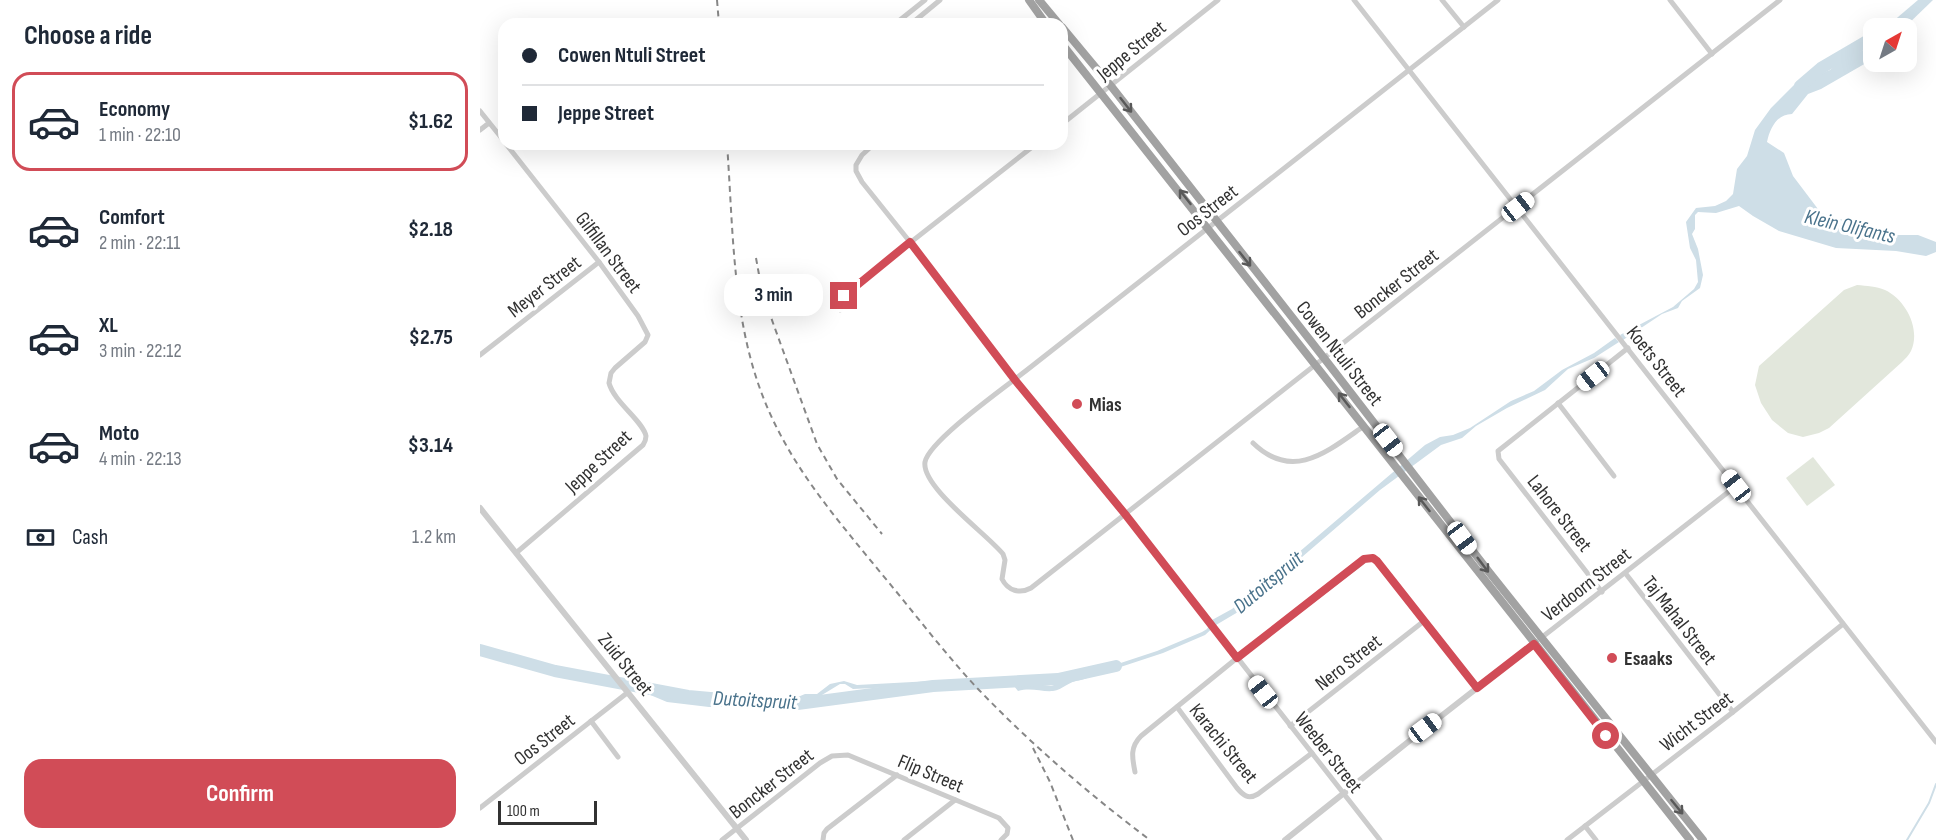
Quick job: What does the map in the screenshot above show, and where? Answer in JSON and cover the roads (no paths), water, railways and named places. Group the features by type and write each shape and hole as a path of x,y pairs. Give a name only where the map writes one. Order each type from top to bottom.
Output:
{"highway":[{"path":"1029,0 1042,18"},
{"name":"Cowen Ntuli Street","path":"1040,0 1055,18"},
{"name":"Cowen Ntuli Street","path":"1068,34 1111,86 1401,475 1690,840"},
{"name":"Cowen Ntuli Street","path":"1068,51 1324,358 1703,840"}],"street":[{"path":"902,18 925,0"},
{"path":"918,18 940,0"},
{"name":"Jeppe Street","path":"1068,119 1218,0"},
{"name":"Koets Street","path":"1354,0 1936,742"},
{"path":"1442,0 1464,27"},
{"name":"Oos Street","path":"1029,589 1013,590 1004,584 1003,554 933,483 925,468 926,460 935,445 1498,0"},
{"path":"1670,0 1712,54"},
{"name":"Boncker Street","path":"1029,589 1780,0"},
{"name":"Gilfillan Street","path":"480,111 498,134"},
{"path":"480,130 489,123"},
{"name":"Gilfillan Street","path":"511,150 599,262 638,316 648,335 645,342 615,368 609,378"},
{"name":"Weeber Street","path":"868,150 858,160 856,171 862,182 1015,380 1125,514 1380,840"},
{"path":"840,310 846,293 1028,150"},
{"name":"Meyer Street","path":"480,355 599,262"},
{"path":"1614,476 1558,403 1628,348"},
{"name":"Jeppe Street","path":"516,553 643,446 644,432 610,388 609,378"},
{"name":"Lahore Street","path":"1558,403 1498,452 1499,459 1602,592"},
{"path":"1253,443 1267,455 1278,460 1312,459 1327,452 1364,426"},
{"name":"Verdoorn Street","path":"1286,840 1736,486"},
{"name":"Zuid Street","path":"480,508 746,840"},
{"path":"1135,772 1132,750 1137,740 1237,658 1368,558 1377,561 1477,688"},
{"name":"Taj Mahal Street","path":"1626,574 1733,712"},
{"name":"Nero Street","path":"1290,726 1424,621"},
{"name":"Wicht Street","path":"1567,840 1843,624"},
{"name":"Oos Street","path":"480,808 627,693"},
{"name":"Karachi Street","path":"1177,707 1239,790 1249,798 1258,794 1312,753"},
{"path":"591,722 618,757"},
{"name":"Boncker Street","path":"722,840 820,763 840,754"},
{"name":"Flip Street","path":"840,754 848,755 999,818 1007,826 1002,840"},
{"path":"822,840 827,829 897,775"},
{"path":"904,840 955,800"},
{"path":"1585,826 1596,840"}],"water":[{"path":"1918,0 1933,0 1914,18 1897,18"},
{"path":"1863,50 1863,65 1808,94 1792,114 1778,119 1767,142 1784,153 1793,176 1821,213 1885,233 1918,235 1936,242 1936,252 1926,256 1896,251 1836,248 1779,231 1739,206 1716,213 1698,212 1695,215 1695,229 1692,234 1698,249 1703,275 1700,288 1682,301 1678,308 1662,314 1623,340 1620,335 1673,307 1694,289 1698,282 1696,260 1690,248 1686,222 1696,208 1715,206 1726,201 1733,194 1737,169 1747,156 1755,130 1771,108 1796,83 1810,74 1817,75 1830,70 1843,59"},
{"path":"1615,338 1619,342 1594,358 1568,369 1545,390 1507,408 1476,426 1462,438 1441,445 1380,490 1238,612 1216,625 1205,635 1163,653 1073,682 1057,690 1018,691 1014,686 1036,684 1051,686 1157,651 1202,632 1207,629 1212,620 1232,609 1425,445 1440,437 1453,435 1470,428 1511,401 1534,391 1562,370 1594,353"},
{"path":"633,680 644,682 663,695 685,699 776,706 805,694 817,694 830,684 844,681 857,685 931,681 932,690 895,687 853,689 840,684 817,698 804,698 790,708 709,707 667,702 629,688 626,682"}],"waterway":[{"name":"Klein Olifants","path":"1800,86 1821,68 1863,43"},
{"name":"Dutoitspruit","path":"480,650 555,671 688,696 790,705 933,686 1058,679 1116,666"},
{"path":"1907,840 1929,803 1936,784"}],"railway":[{"path":"717,0 718,18"},
{"path":"727,150 735,266 743,327 759,386 782,438 796,462 844,528 979,690 1062,769 1150,840"},
{"path":"756,258 762,291 817,444 837,479 882,534"},
{"path":"1033,748 1050,782 1073,840"}],"place":[{"name":"Mias","path":"1077,404"},
{"name":"Esaaks","path":"1612,658"}]}
